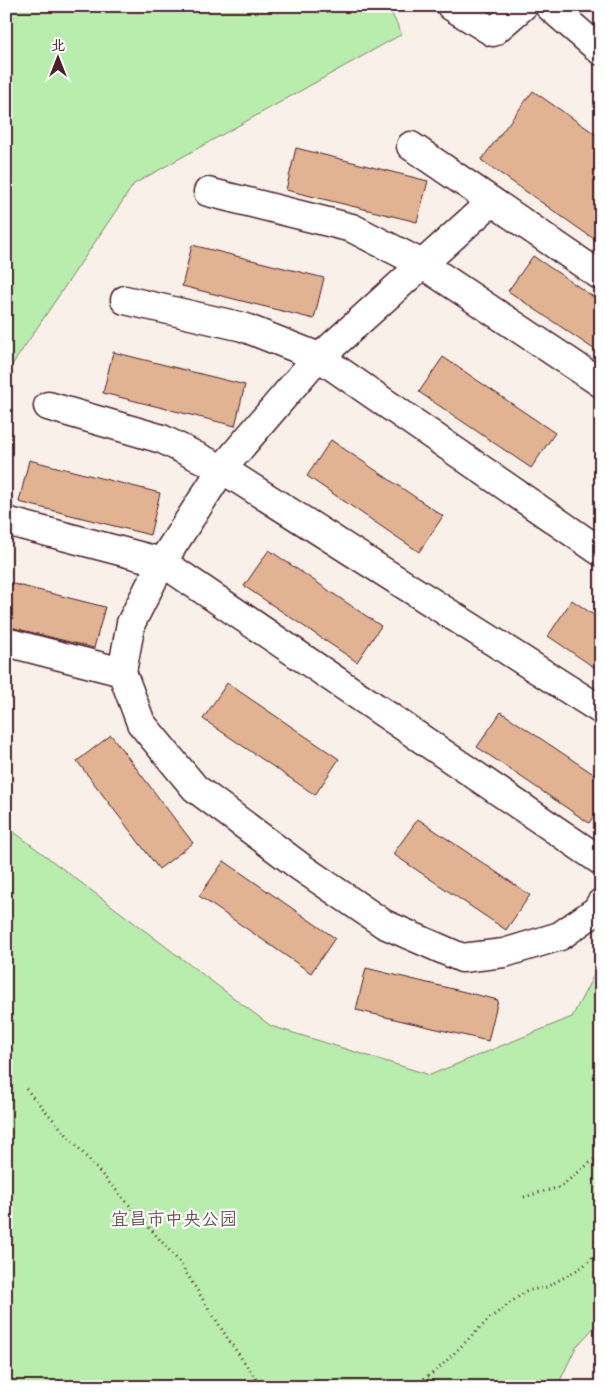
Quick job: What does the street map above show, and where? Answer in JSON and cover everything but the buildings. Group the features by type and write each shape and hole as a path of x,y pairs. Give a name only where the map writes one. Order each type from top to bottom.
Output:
{"street":[{"path":"451,6 493,32 523,6"},
{"path":"549,6 601,51"},
{"path":"411,146 601,276"},
{"path":"208,192 352,228 422,264 601,383"},
{"path":"491,202 319,357 222,469 162,562 131,623 122,672 141,723 195,788 302,868 384,924 462,958 504,954 560,936 597,910 601,903"},
{"path":"125,300 243,327 319,357 601,552"},
{"path":"48,406 162,439 222,469 601,710"},
{"path":"6,521 162,562 601,861"},
{"path":"6,642 122,672"}],"path":[{"path":"26,1089 178,1260 228,1340 256,1379 271,1387"},
{"path":"524,1197 560,1187 601,1154"},
{"path":"411,1387 436,1371 490,1318 526,1292 546,1287 561,1279 582,1267 601,1250"}],"green space":[{"path":"6,6 388,6 402,34 134,184 6,374"},
{"name":"宜昌市中央公园","path":"6,826 271,1026 430,1075 572,1017 601,961 601,1320 576,1347 557,1387 6,1387"}]}
